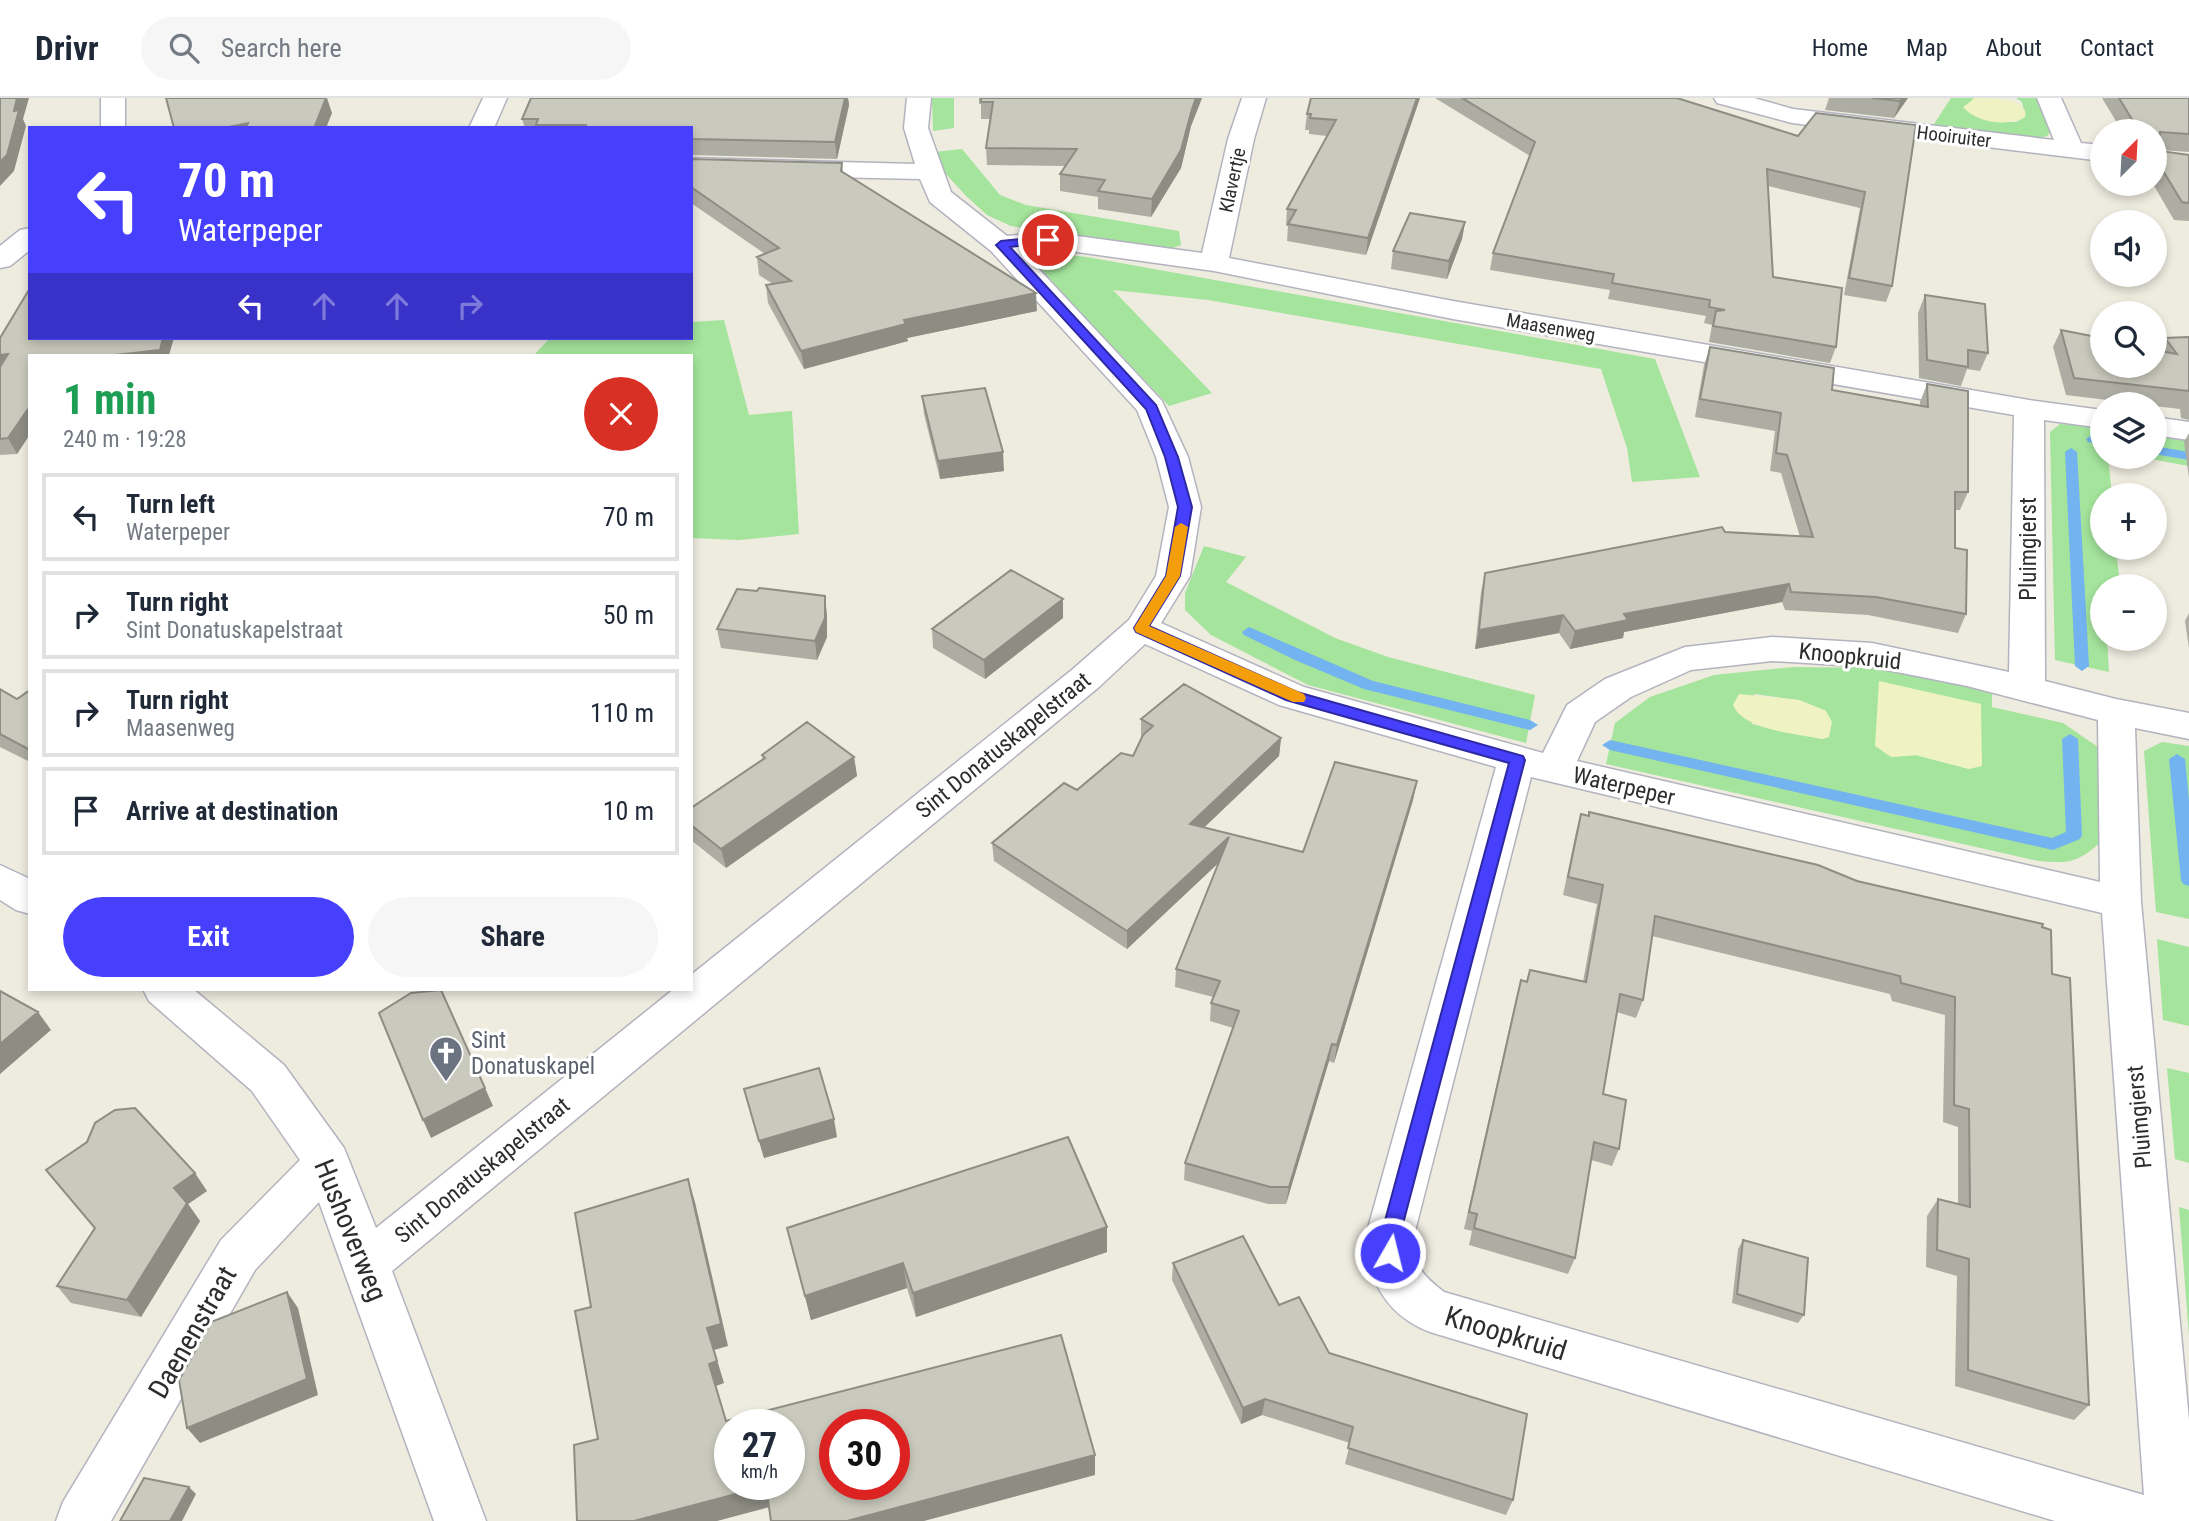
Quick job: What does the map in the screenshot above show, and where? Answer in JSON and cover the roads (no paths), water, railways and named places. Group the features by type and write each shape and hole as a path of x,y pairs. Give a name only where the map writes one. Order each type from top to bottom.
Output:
{"street":[{"path":"113,98 113,126"},
{"path":"482,126 495,98"},
{"name":"Sint Donatuskapelstraat","path":"367,1263 1086,678 1141,628 1173,576 1185,507 1172,457 1151,407 1001,245 939,196 916,128 919,98"},
{"name":"Klavertje","path":"1214,263 1241,139 1254,98"},
{"name":"Hooiruiter","path":"1726,98 1792,116 2090,152"},
{"path":"2049,98 2071,150"},
{"path":"693,166 930,172"},
{"path":"0,260 28,238"},
{"name":"Maasenweg","path":"1001,245 1048,240 1214,263 1453,310 2090,417"},
{"name":"Pluimgierst","path":"2027,689 2029,409"},
{"path":"2167,428 2189,431"},
{"name":"Waterpeper","path":"1141,628 1292,696 1536,765 2121,902"},
{"name":"Knoopkruid","path":"2142,1521 1430,1310 1404,1290 1391,1267 1390,1239 1536,765 1580,714 1618,688 1685,659 1772,649 1872,655 2027,689 2116,712 2189,726"},
{"name":"Pluimgierst","path":"2116,712 2121,902 2172,1521"},
{"path":"0,880 28,898"},
{"name":"Hushoverweg","path":"166,991 268,1078 328,1163 460,1521"},
{"name":"Daenenstraat","path":"82,1521 238,1255 328,1163"}],"waterway":[{"path":"2071,452 2082,666"},
{"path":"2167,452 2189,456"},
{"path":"1249,632 1300,657 1369,685 1530,725"},
{"path":"1610,745 2053,844 2074,835 2070,739"},
{"path":"2177,759 2189,880"}],"place":[{"name":"Sint Donatuskapel","path":"446,1083"}]}
